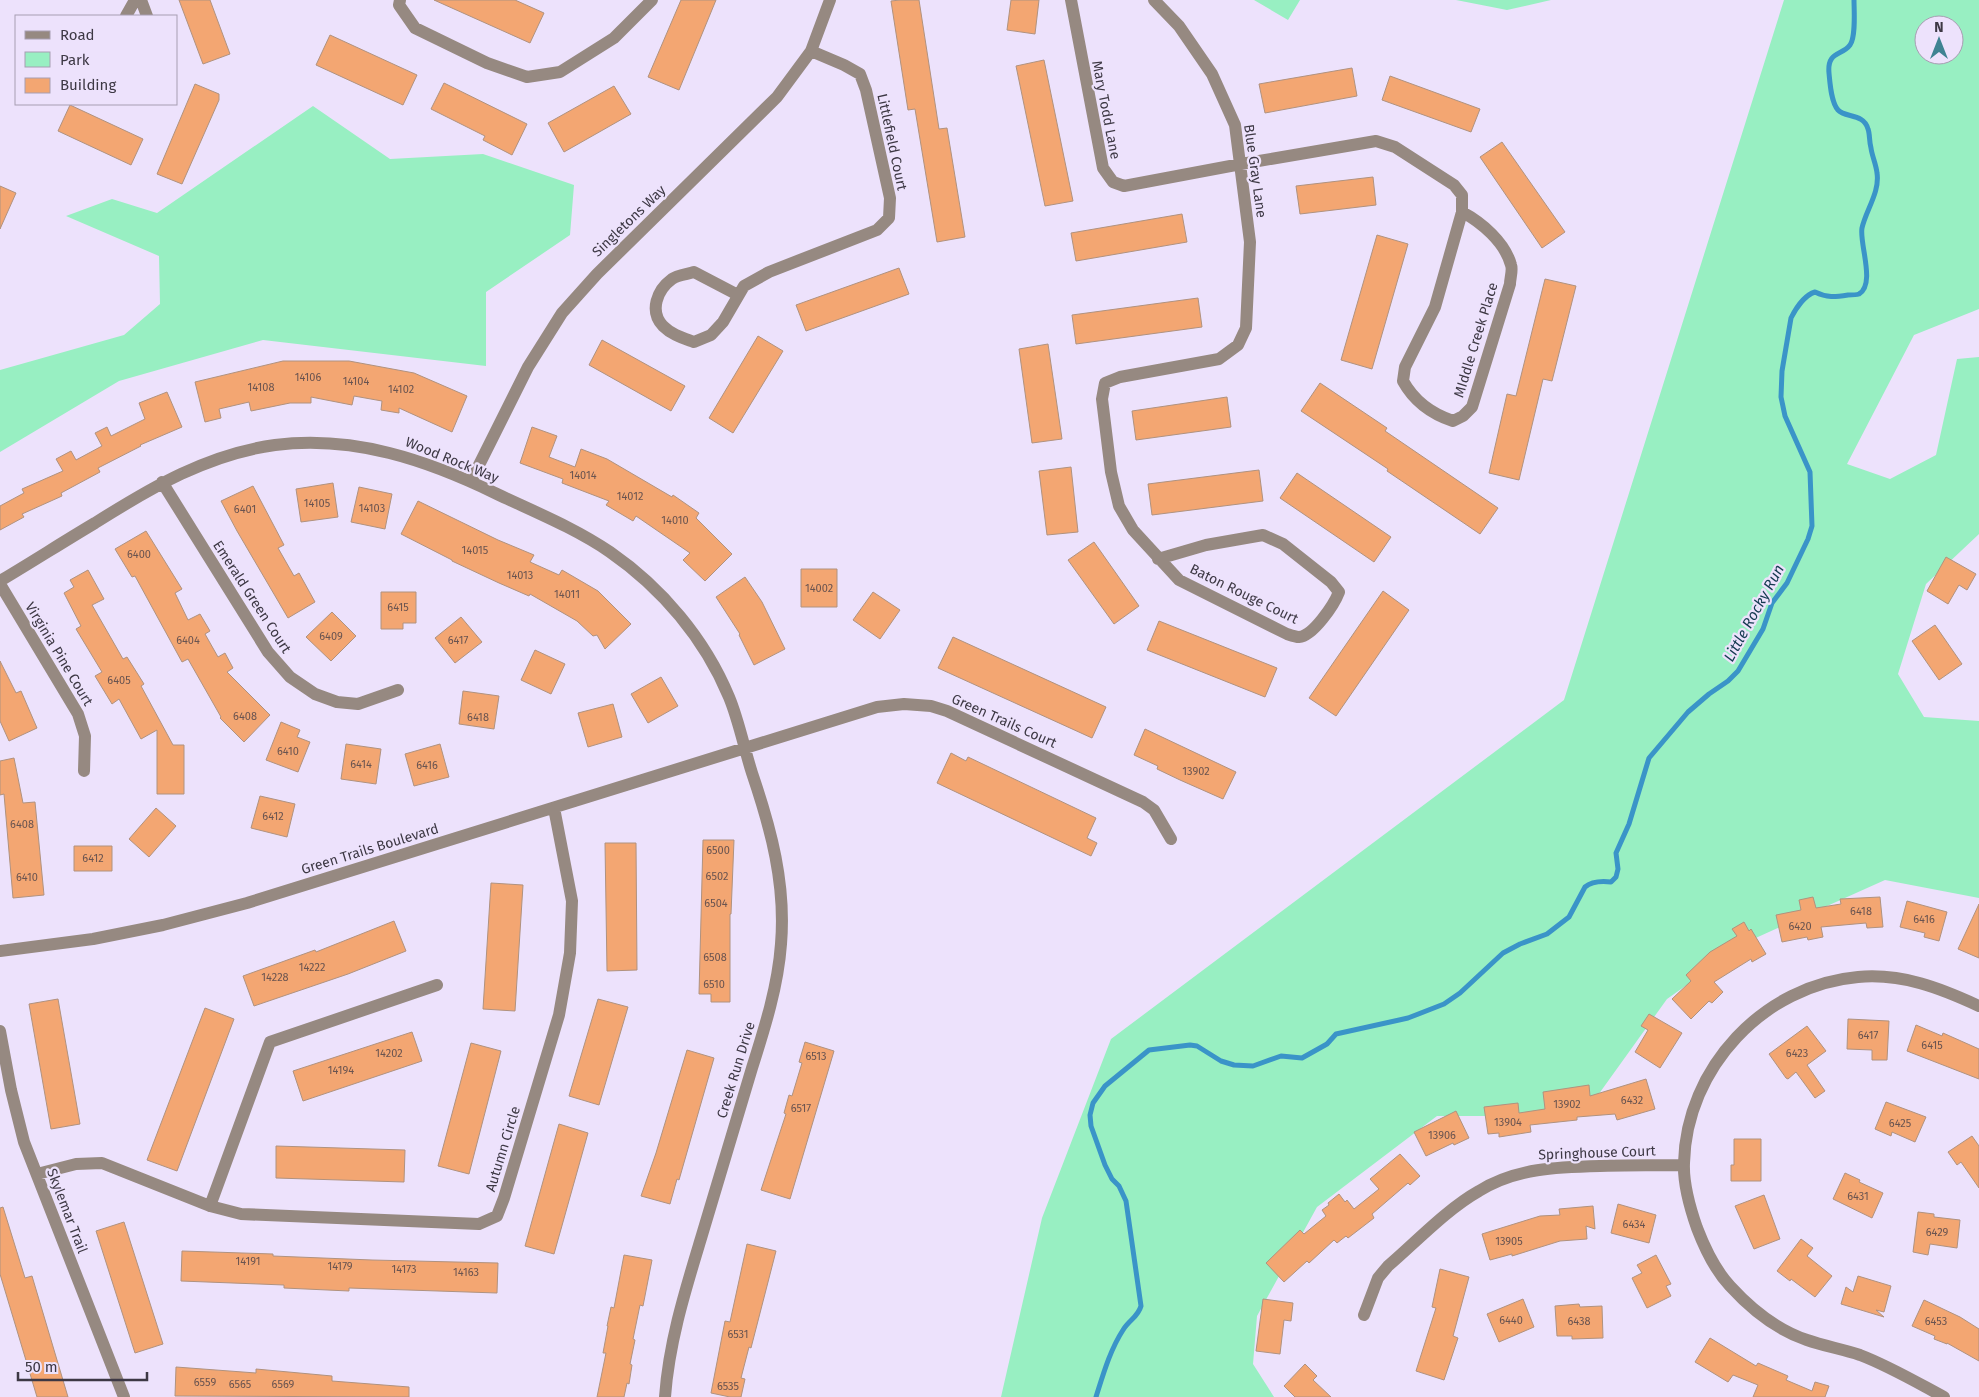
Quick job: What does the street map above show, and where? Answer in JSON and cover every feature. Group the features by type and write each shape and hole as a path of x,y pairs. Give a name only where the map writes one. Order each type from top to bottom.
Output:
{"street":[{"path":"127,15 135,0"},
{"path":"141,0 147,15"},
{"path":"400,0 399,5 415,28 487,63 527,77 560,72 614,38 652,0"},
{"name":"Singletons Way","path":"472,481 528,367 562,313 597,274 777,97 811,51 830,0"},
{"name":"Mary Todd Lane","path":"1071,0 1103,168 1113,182 1124,186 1241,164"},
{"name":"Blue Gray Lane","path":"1154,0 1180,26 1212,74 1235,125 1250,242 1246,328 1238,345 1219,359"},
{"name":"Littlefield Court","path":"738,295 694,272 673,278 659,293 655,310 662,326 677,336 694,342 710,335 723,322 744,286 769,272 876,230 890,218 890,198 866,90 860,74 811,51"},
{"name":"MIddle Creek Place","path":"1241,164 1376,141 1395,147 1454,185 1462,195 1462,212 1436,307 1405,367 1403,382 1410,394 1437,416 1453,421 1463,416 1472,407 1510,284 1512,267 1506,253 1491,234 1477,220 1462,212"},
{"name":"Baton Rouge Court","path":"1158,558 1206,544 1264,535 1283,544 1331,582 1339,592 1335,602 1310,633 1299,637 1287,634 1179,580 1158,558 1133,530 1119,506 1106,440 1102,399 1105,383 1120,377 1219,359"},
{"name":"Wood Rock Way","path":"0,583 162,482 200,464 238,452 277,445 317,443 357,446 396,453 431,464 472,481 570,528 608,550 632,569 656,590 688,627 710,660 730,699 744,748"},
{"name":"Emerald Green Court","path":"162,482 268,652 290,677 315,694 336,702 358,704 398,690"},
{"name":"Virginia Pine Court","path":"0,583 78,714 85,736 84,771"},
{"name":"Green Trails Court","path":"744,748 877,707 904,704 931,706 963,717 1143,802 1154,810 1170,839"},
{"name":"Green Trails Boulevard","path":"0,951 93,939 162,925 247,903 744,748"},
{"name":"Creek Run Drive","path":"665,1397 673,1340 769,1013 781,944 782,902 777,856 768,821 744,748"},
{"name":"Autumn Circle","path":"37,1174 76,1164 102,1163 210,1206 241,1214 479,1224 496,1216 504,1198 559,1015 570,953 572,901 554,808"},
{"path":"1944,1397 1891,1368 1858,1354 1806,1340 1769,1320 1749,1306 1713,1263 1703,1244 1692,1213 1684,1165 1685,1146 1690,1120 1709,1074 1737,1035 1761,1013 1781,1001 1814,986 1829,982 1859,977 1892,977 1925,984 1979,1006"},
{"path":"210,1206 270,1042 437,985"},
{"name":"Skylemar Trail","path":"0,1030 11,1090 24,1142 124,1397"},
{"name":"Springhouse Court","path":"1364,1315 1378,1278 1388,1266 1460,1204 1494,1182 1521,1172 1548,1168 1652,1164 1684,1165"}],"green space":[{"path":"1254,0 1300,0 1288,20"},
{"path":"1456,0 1551,0 1507,10"},
{"path":"1784,0 1979,0 1979,309 1914,335 1847,464 1890,479 1936,455 1957,359 1979,357 1979,534 1926,584 1898,674 1924,717 1979,721 1979,898 1885,880 1749,941 1667,999 1583,1116 1437,1116 1317,1207 1257,1316 1253,1364 1274,1397 1001,1397 1042,1218 1111,1039 1564,700"},
{"path":"313,106 390,159 483,154 574,185 570,235 486,292 486,366 263,340 119,381 0,452 0,370 124,335 160,304 159,256 66,216 112,199 157,213"}],"building":[{"path":"179,0 210,0 230,54 203,64"},
{"path":"434,0 515,0 544,13 530,43"},
{"path":"681,0 716,0 679,90 648,77"},
{"path":"919,0 939,129 947,128 965,237 937,242 915,109 908,110 891,1"},
{"path":"1011,0 1039,0 1035,34 1007,30"},
{"path":"330,35 417,75 403,105 316,65"},
{"path":"1044,60 1073,201 1045,206 1016,66"},
{"path":"1352,68 1357,96 1265,113 1259,84"},
{"path":"1390,76 1480,109 1471,132 1382,100"},
{"path":"444,83 527,124 512,155 483,140 485,136 431,109"},
{"path":"195,84 219,94 219,100 182,184 157,174"},
{"path":"614,86 631,114 564,152 548,123"},
{"path":"70,105 143,139 131,165 58,131"},
{"path":"1502,142 1565,232 1542,248 1480,157"},
{"path":"1373,177 1376,205 1300,214 1296,186"},
{"path":"0,186 16,193 0,229"},
{"path":"1182,214 1187,242 1076,261 1071,233"},
{"path":"1377,235 1408,244 1372,369 1341,360"},
{"path":"899,268 909,294 806,331 796,305"},
{"path":"1545,279 1576,286 1552,381 1543,379 1519,480 1489,473 1507,394 1516,396"},
{"path":"1198,298 1202,327 1076,344 1072,315"},
{"path":"758,336 783,351 733,433 709,418"},
{"path":"602,340 685,386 671,411 589,365"},
{"path":"1048,344 1062,439 1032,443 1019,349"},
{"path":"283,361 349,361 414,373 467,396 452,432 399,408 399,413 381,410 382,401 354,396 352,405 311,397 311,403 290,403 251,411 249,402 219,409 221,418 205,422 195,382"},
{"path":"1320,383 1387,428 1385,431 1498,508 1480,534 1301,411"},
{"path":"167,392 182,427 140,445 98,468 100,472 61,493 62,496 22,514 24,517 0,530 0,506 24,493 22,489 63,471 56,459 71,451 76,460 102,446 95,433 107,427 111,436 145,419 139,403"},
{"path":"1227,397 1231,427 1136,440 1132,411"},
{"path":"532,427 557,436 549,457 575,467 581,449 607,459 672,497 673,495 699,513 696,518 732,554 705,581 683,560 690,553 636,516 633,521 606,505 609,501 562,483 563,479 520,463"},
{"path":"1071,467 1078,532 1047,535 1039,471"},
{"path":"1259,470 1263,501 1152,515 1148,484"},
{"path":"1297,473 1391,537 1374,562 1280,498"},
{"path":"333,483 338,517 301,522 296,489"},
{"path":"253,486 284,545 278,548 294,576 299,573 315,602 288,618 221,501"},
{"path":"359,487 392,494 385,529 351,522"},
{"path":"418,501 498,540 534,555 530,562 559,575 562,570 598,591 631,624 605,649 597,635 593,636 577,621 530,594 529,596 499,583 401,534"},
{"path":"146,531 182,589 175,593 188,620 200,614 210,631 205,634 218,657 225,653 233,668 227,672 270,715 244,742 220,718 188,659 182,662 135,576 132,577 115,549"},
{"path":"1094,542 1139,606 1114,624 1068,560"},
{"path":"1946,557 1976,574 1967,590 1959,585 1948,604 1927,591"},
{"path":"801,569 837,569 837,607 801,607"},
{"path":"88,570 104,599 92,605 123,659 127,657 144,684 141,686 173,745 184,745 184,794 157,794 157,730 141,739 119,699 112,704 95,676 102,672 76,629 81,626 64,593 74,587 70,580"},
{"path":"745,577 762,602 785,649 754,665 740,634 716,597"},
{"path":"1383,591 1409,610 1336,716 1309,698"},
{"path":"381,592 416,592 416,623 403,623 403,629 381,629"},
{"path":"873,592 900,610 880,639 853,620"},
{"path":"332,612 356,636 331,661 306,637"},
{"path":"461,617 482,642 455,663 435,638"},
{"path":"1159,621 1277,668 1265,697 1147,650"},
{"path":"1935,625 1962,664 1939,680 1912,641"},
{"path":"953,637 1106,707 1092,738 938,668"},
{"path":"535,650 565,664 551,694 521,680"},
{"path":"0,661 16,693 21,691 37,728 9,741 0,721"},
{"path":"661,677 678,706 648,723 631,694"},
{"path":"463,691 499,696 494,729 459,724"},
{"path":"613,704 622,737 588,747 578,713"},
{"path":"281,722 300,730 297,737 310,742 298,772 266,760"},
{"path":"1145,729 1236,772 1223,799 1157,769 1158,766 1134,755"},
{"path":"346,744 381,749 376,784 341,779"},
{"path":"440,744 449,777 414,786 405,754"},
{"path":"951,753 966,761 968,757 1096,818 1087,838 1097,843 1091,856 937,783"},
{"path":"14,758 23,803 35,802 44,895 13,898 4,794 0,795 0,761"},
{"path":"260,796 295,804 287,837 251,828"},
{"path":"156,808 176,826 149,857 129,839"},
{"path":"703,840 734,840 730,914 730,1002 711,1002 711,994 699,994"},
{"path":"605,843 636,843 637,970 607,971"},
{"path":"74,846 112,846 112,871 74,871"},
{"path":"491,883 523,885 515,1011 483,1009"},
{"path":"1813,897 1816,908 1841,904 1840,899 1880,897 1883,927 1867,928 1866,923 1821,927 1823,937 1808,940 1807,937 1782,942 1776,915 1801,910 1799,900"},
{"path":"1907,901 1947,912 1939,941 1924,937 1925,933 1900,927"},
{"path":"1979,904 1979,958 1958,949"},
{"path":"394,921 406,951 348,974 254,1006 243,976 315,950 316,952"},
{"path":"1744,922 1749,931 1751,929 1766,954 1752,962 1751,959 1714,982 1723,992 1712,1003 1709,1001 1691,1019 1672,999 1691,981 1686,975 1710,952 1737,936 1732,929"},
{"path":"58,999 80,1124 51,1129 29,1004"},
{"path":"598,999 628,1007 599,1105 569,1096"},
{"path":"205,1008 234,1019 177,1171 147,1160"},
{"path":"1649,1014 1682,1033 1660,1068 1635,1052 1648,1030 1641,1026"},
{"path":"1848,1019 1889,1021 1887,1060 1872,1060 1872,1050 1847,1049"},
{"path":"1916,1025 1942,1036 1943,1033 1979,1049 1979,1079 1907,1051"},
{"path":"1807,1026 1826,1051 1807,1065 1825,1091 1815,1098 1796,1072 1788,1079 1786,1078 1769,1054"},
{"path":"412,1032 422,1061 303,1101 293,1071"},
{"path":"805,1042 834,1051 790,1199 761,1190 786,1114 784,1113 789,1095 792,1096 802,1063 799,1062"},
{"path":"471,1043 501,1051 469,1174 438,1166"},
{"path":"687,1050 714,1058 679,1180 677,1179 670,1204 641,1196"},
{"path":"1646,1079 1655,1109 1617,1120 1615,1114 1577,1117 1577,1120 1530,1125 1531,1132 1499,1137 1499,1133 1488,1134 1484,1107 1518,1103 1519,1113 1545,1109 1543,1092 1589,1085 1590,1096"},
{"path":"1886,1102 1926,1117 1915,1142 1892,1132 1891,1136 1875,1129"},
{"path":"1456,1111 1469,1138 1454,1145 1453,1143 1426,1156 1414,1132"},
{"path":"559,1124 588,1133 554,1254 525,1246"},
{"path":"1972,1136 1979,1146 1979,1188 1961,1162 1957,1165 1948,1152"},
{"path":"1734,1139 1761,1139 1761,1181 1731,1181 1731,1165 1734,1165"},
{"path":"276,1146 405,1150 404,1182 276,1178"},
{"path":"1400,1154 1420,1176 1410,1185 1408,1183 1372,1214 1374,1218 1348,1238 1346,1236 1337,1243 1334,1240 1309,1263 1307,1261 1284,1282 1266,1263 1300,1230 1304,1234 1326,1216 1322,1210 1339,1194 1354,1209 1379,1189 1370,1179"},
{"path":"1845,1173 1883,1193 1872,1218 1833,1199"},
{"path":"1764,1195 1780,1239 1754,1249 1735,1206"},
{"path":"1618,1204 1656,1215 1649,1243 1611,1233"},
{"path":"1593,1206 1595,1229 1586,1226 1587,1239 1560,1241 1512,1256 1512,1254 1490,1260 1482,1234 1540,1216 1560,1215 1559,1209"},
{"path":"3,1207 25,1278 32,1276 68,1397 37,1397 0,1274 0,1208"},
{"path":"1918,1212 1934,1214 1934,1217 1960,1220 1957,1248 1930,1244 1928,1255 1913,1252"},
{"path":"124,1222 163,1344 135,1353 96,1231"},
{"path":"1801,1239 1813,1248 1807,1256 1832,1276 1815,1297 1777,1271"},
{"path":"747,1244 776,1251 751,1348 749,1347 741,1378 745,1379 741,1397 730,1397 711,1393 725,1321 730,1322"},
{"path":"182,1251 372,1260 498,1263 497,1293 349,1288 349,1291 284,1288 284,1285 181,1281"},
{"path":"624,1255 652,1260 643,1306 640,1305 633,1339 635,1340 630,1364 632,1365 629,1384 627,1383 624,1397 597,1397 606,1353 603,1353 607,1326 611,1307 614,1308"},
{"path":"1656,1255 1671,1284 1666,1286 1671,1296 1647,1308 1632,1278 1642,1273 1637,1265"},
{"path":"1440,1269 1469,1277 1453,1336 1458,1338 1444,1380 1416,1371 1436,1308 1432,1307"},
{"path":"1858,1276 1891,1286 1884,1312 1876,1310 1884,1317 1841,1304 1846,1287 1853,1292"},
{"path":"1263,1299 1293,1303 1291,1321 1284,1320 1280,1354 1256,1351"},
{"path":"1523,1299 1534,1327 1499,1342 1487,1314"},
{"path":"1924,1300 1960,1317 1979,1329 1979,1361 1947,1343 1934,1339 1935,1336 1912,1326"},
{"path":"1579,1304 1580,1307 1602,1306 1603,1338 1572,1339 1572,1336 1557,1336 1555,1306"},
{"path":"1710,1338 1756,1366 1758,1363 1788,1376 1786,1380 1812,1391 1815,1382 1829,1386 1825,1397 1753,1397 1758,1385 1733,1375 1728,1382 1695,1362"},
{"path":"1305,1364 1317,1376 1313,1380 1331,1397 1295,1397 1284,1386"},
{"path":"176,1367 256,1373 256,1369 332,1376 332,1381 409,1387 409,1397 175,1396"}],"waterway":[{"name":"Little Rocky Run","path":"1096,1397 1114,1346 1141,1306 1126,1201 1119,1186 1112,1179 1105,1165 1091,1126 1090,1115 1093,1103 1105,1086 1149,1050 1190,1045 1197,1046 1221,1061 1234,1065 1253,1066 1281,1056 1302,1058 1327,1044 1336,1034 1408,1018 1444,1004 1460,993 1503,953 1520,944 1547,934 1569,917 1585,887 1597,882 1611,882 1616,877 1618,869 1616,853 1629,824 1649,758 1688,712 1738,671 1763,629 1772,603 1787,583 1808,539 1812,526 1810,472 1785,416 1781,397 1782,371 1791,318 1801,302 1815,292 1831,296 1859,294 1864,289 1866,282 1867,273 1862,228 1875,194 1876,170 1866,124 1863,120 1838,110 1832,97 1829,73 1830,61 1847,48 1852,41 1854,0"}]}
